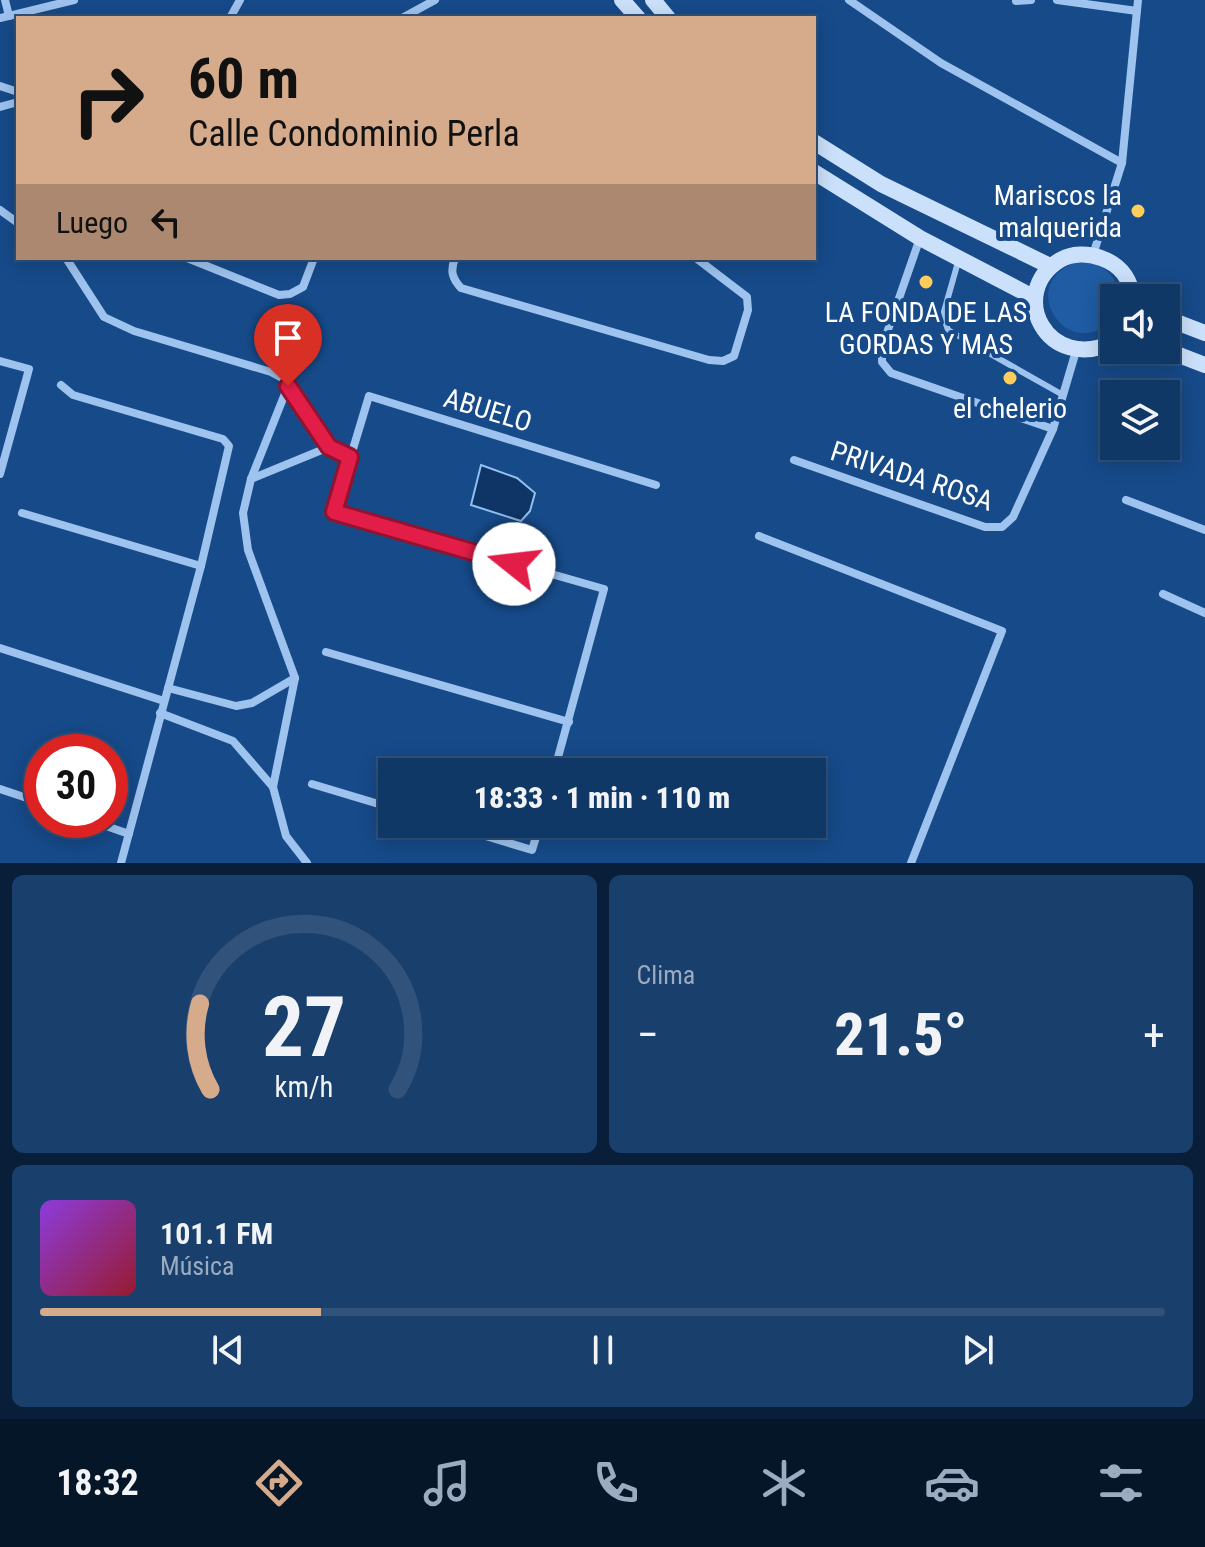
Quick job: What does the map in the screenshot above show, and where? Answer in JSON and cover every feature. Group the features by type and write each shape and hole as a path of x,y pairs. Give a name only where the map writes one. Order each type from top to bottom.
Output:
{"street":[{"path":"5,0 5,17 74,0"},
{"path":"406,16 435,0"},
{"path":"622,0 636,16"},
{"path":"653,0 666,16"},
{"path":"849,0 941,63 1122,163"},
{"path":"1016,1 1031,0"},
{"path":"1057,0 1137,11"},
{"path":"1093,255 1122,163 1138,0"},
{"path":"816,143 881,184 1050,266"},
{"path":"816,173 920,238 1035,298"},
{"path":"920,238 882,347 882,362 891,373 1053,429 1076,351"},
{"path":"1100,349 1076,351 1053,341 1039,322 1035,298 1040,281 1050,266 1069,255 1093,255 1115,263 1130,284"},
{"path":"67,260 104,317 134,331 271,372 284,379 329,447 350,457 334,512 604,589 558,758"},
{"path":"192,260 279,295 290,294 303,287 313,260"},
{"path":"454,260 451,268 454,280 461,288 709,360 723,361 734,356 748,310 747,297 699,260"},
{"path":"1180,323 1205,333"},
{"path":"1180,355 1205,365"},
{"path":"0,361 29,369 0,474"},
{"path":"61,385 73,395 223,439 229,446 201,566 121,863"},
{"path":"273,787 295,678 248,550 243,513 251,479 288,386"},
{"name":"ABUELO","path":"350,457 369,396 656,485"},
{"name":"PRIVADA ROSA","path":"794,460 985,527 1002,527 1013,517 1053,429"},
{"path":"251,479 329,447"},
{"path":"1126,500 1205,530"},
{"path":"22,513 201,566"},
{"path":"759,536 1002,631 911,863"},
{"path":"1163,594 1205,613"},
{"path":"0,648 164,701"},
{"path":"326,652 569,722"},
{"path":"168,688 236,706 252,703 295,678"},
{"path":"160,713 233,741 273,787 286,836 307,863"},
{"path":"312,784 378,804"},
{"path":"0,789 24,797"},
{"path":"492,838 532,850 536,838"}],"lane":[{"path":"959,258 943,315 948,330 1063,395"}],"shaded area":[{"path":"1080,261 1102,267 1112,276 1116,284 1100,284 1100,328 1097,330 1081,333 1066,328 1055,316 1049,302 1050,286 1060,272"},
{"path":"481,465 517,478 535,493 530,511 521,521 471,505"}],"place":[{"name":"Mariscos la malquerida","path":"1138,211"},
{"name":"LA FONDA DE LAS GORDAS Y MAS","path":"926,282"},
{"name":"el chelerio","path":"1010,378"}],"route":[{"path":"288,386 329,447 350,457 334,512 514,564"}]}
